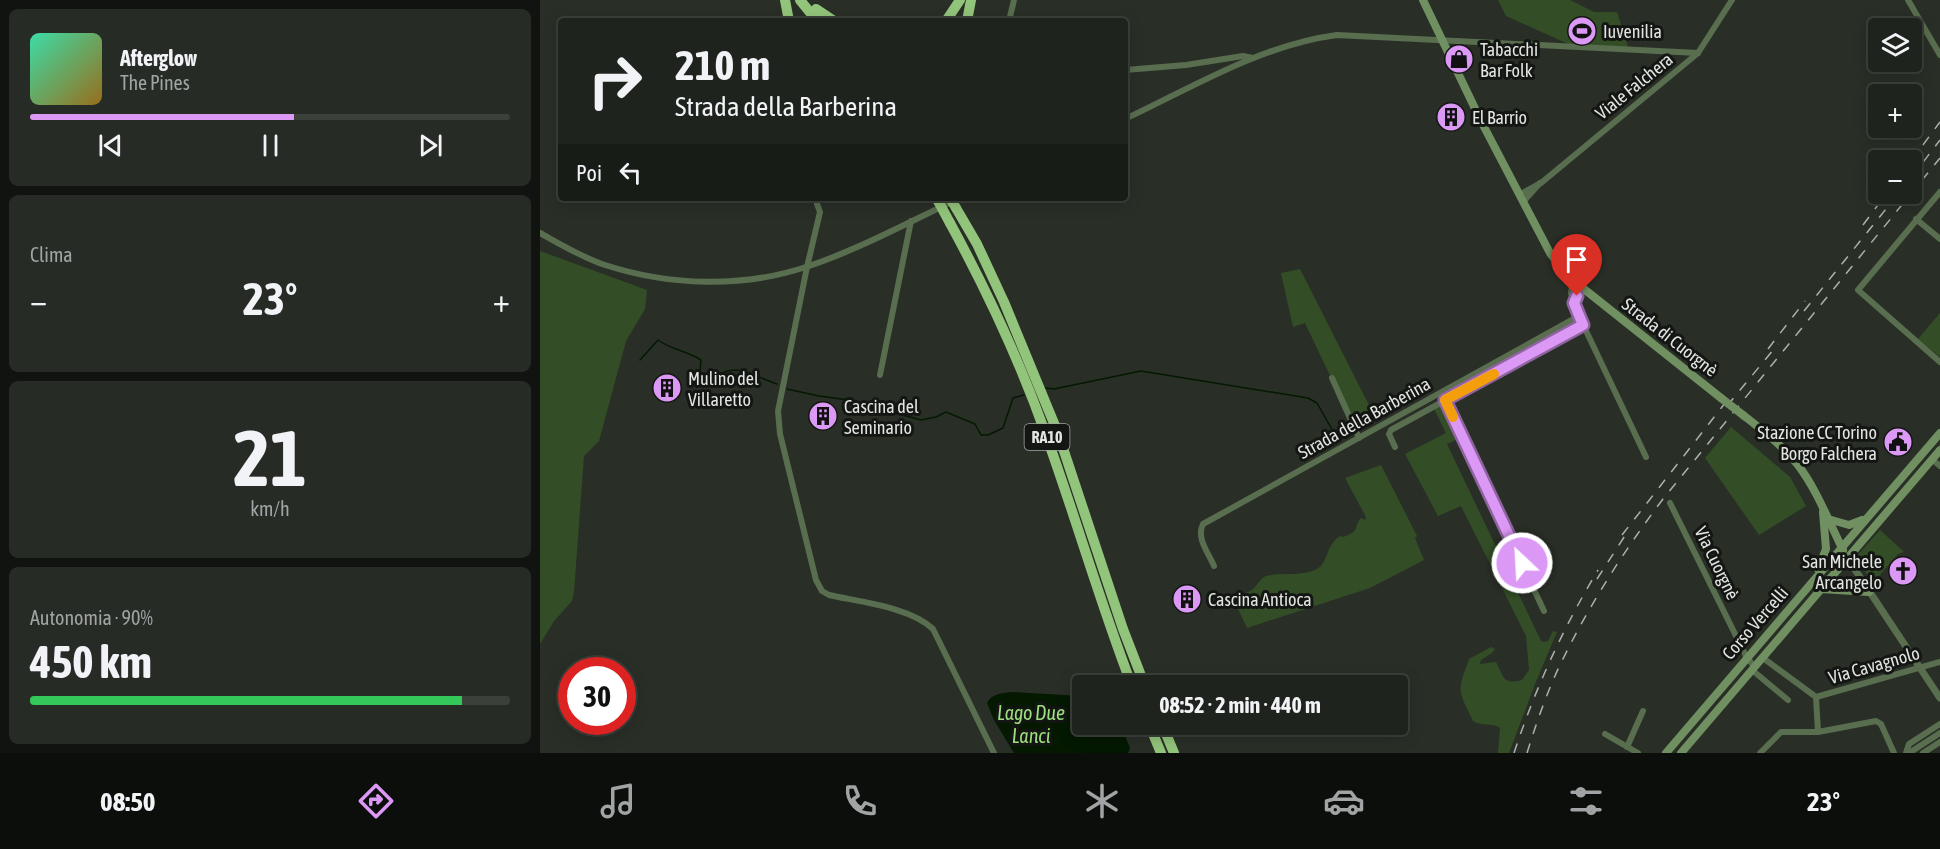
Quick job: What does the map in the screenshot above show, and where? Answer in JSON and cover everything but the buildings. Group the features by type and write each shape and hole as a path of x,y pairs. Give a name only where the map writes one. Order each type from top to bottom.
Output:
{"highway":[{"path":"785,0 788,18"},
{"path":"800,0 815,18"},
{"path":"948,18 960,0"},
{"path":"968,18 971,0"},
{"path":"812,4 823,18"},
{"path":"812,4 830,18"},
{"name":"RA10","path":"938,201 980,279 1007,336 1042,423 1127,657 1139,675"},
{"name":"RA10","path":"956,204 1005,302 1058,434 1127,657 1130,675"},
{"path":"1154,735 1161,753"},
{"path":"1167,735 1174,753"}],"main road":[{"name":"Strada di Cuorgnè","path":"1423,0 1481,121 1545,245 1560,266 1584,289 1743,415 1788,454 1803,472 1848,559"},
{"name":"Corso Vercelli","path":"1666,753 1940,433"},
{"name":"Corso Vercelli","path":"1681,753 1940,450"},
{"path":"1812,582 1826,549 1823,508"},
{"path":"1828,519 1843,524 1853,524 1870,514"},
{"path":"1821,589 1869,592"}],"street":[{"path":"1010,18 1014,0"},
{"name":"Viale Falchera","path":"1521,198 1698,53 1708,41 1732,0"},
{"path":"1918,0 1910,2 1940,55"},
{"path":"1128,118 1254,58 1283,47 1337,35 1698,53"},
{"path":"1128,70 1186,65 1243,56 1254,58"},
{"path":"1940,192 1858,290 1940,362"},
{"path":"817,204 820,212 778,411 780,434 816,580 822,591 829,595 892,609 926,622 933,629 994,753"},
{"path":"540,233 604,265 640,275 690,282 749,280 807,267 911,221 956,204"},
{"path":"1916,219 1940,239"},
{"path":"880,375 911,221"},
{"path":"1573,279 1571,293 1579,316 1646,457"},
{"path":"1574,303 1584,289"},
{"name":"Strada della Barberina","path":"1214,566 1201,539 1200,530 1203,524 1579,316"},
{"name":"Strada della Barberina","path":"1395,447 1389,434 1391,430 1583,325"},
{"path":"1332,378 1359,438"},
{"name":"Strada della Barberina","path":"1445,400 1544,611"},
{"path":"1932,459 1940,466"},
{"name":"Via Cuorgnè","path":"1670,503 1746,658 1754,669 1788,700"},
{"path":"1848,559 1940,698"},
{"name":"Via Cavagnolo","path":"1763,658 1816,697"},
{"name":"Via Cavagnolo","path":"1816,697 1940,662"},
{"name":"Via Cavagnolo","path":"1816,697 1818,732"},
{"path":"1626,747 1643,711"},
{"path":"1760,753 1781,732 1818,732 1876,721 1881,724 1894,753"},
{"path":"1908,753 1909,744 1940,724"},
{"path":"1908,753 1940,733"},
{"path":"1605,734 1638,753"},
{"path":"1923,753 1940,742"}],"green space":[{"name":"Iuvenilia","path":"1498,0 1570,0 1594,12 1617,12 1628,47 1577,48 1506,16"},
{"path":"540,251 647,290 645,309 626,341 599,441 584,456 572,601 554,621 540,644"},
{"path":"1300,269 1377,421 1357,432 1305,323 1293,327 1281,273"},
{"path":"1940,313 1940,357 1918,339"},
{"path":"1443,404 1460,438 1447,444 1541,641 1548,641 1553,631 1557,632 1509,753 1498,753 1500,728 1473,721 1462,696 1461,684 1469,659 1491,647 1495,649 1481,660 1480,664 1496,662 1504,678 1510,681 1522,680 1529,670 1526,636 1461,506 1438,516 1405,454 1446,433 1434,409"},
{"path":"1731,427 1790,477 1806,506 1759,535 1705,458"},
{"path":"1381,465 1417,536 1415,538 1424,560 1370,588 1247,628 1234,600 1236,596 1251,590 1266,576 1305,573 1321,566 1335,540 1352,533 1361,518 1365,520 1366,517 1345,478"},
{"path":"1880,530 1904,552 1898,554 1873,583 1855,558"}],"water":[{"name":"Lago Due Lanci","path":"1002,693 1072,695 1072,735 1125,735 1130,748 1128,753 1014,753 994,720 987,703 995,695"}],"waterway":[{"path":"640,360 658,340 701,360 701,375 714,376 738,370 777,384"},
{"path":"1046,388 1054,389 1141,371 1308,398 1317,403 1338,440"},
{"path":"787,389 849,400 866,404 873,411 899,414 921,420 946,412 975,424 981,435 988,435 1003,428 1013,398 1024,395"}],"railway":[{"path":"1919,150 1940,122"},
{"path":"1922,164 1940,140"},
{"path":"1527,753 1559,667 1594,601 1634,539 1663,499 1940,158"},
{"path":"1863,225 1879,204"},
{"path":"1804,311 1890,204"},
{"path":"1768,349 1805,301"},
{"path":"1727,406 1778,344"},
{"path":"1622,535 1729,398"},
{"path":"1597,579 1628,531"},
{"path":"1514,753 1551,659 1598,570"}],"slow traffic":[{"path":"1453,417 1445,400 1494,374"}],"place":[{"name":"Iuvenilia","path":"1582,31"},
{"name":"Tabacchi Bar Folk","path":"1459,59"},
{"name":"El Barrio","path":"1451,117"},
{"name":"Mulino del Villaretto","path":"667,388"},
{"name":"Cascina del Seminario","path":"823,416"},
{"name":"Stazione CC Torino Borgo Falchera","path":"1898,442"},
{"name":"San Michele Arcangelo","path":"1903,571"},
{"name":"Cascina Antioca","path":"1187,599"}],"route":[{"path":"1522,563 1445,400 1583,325 1574,303 1577,296"}]}
